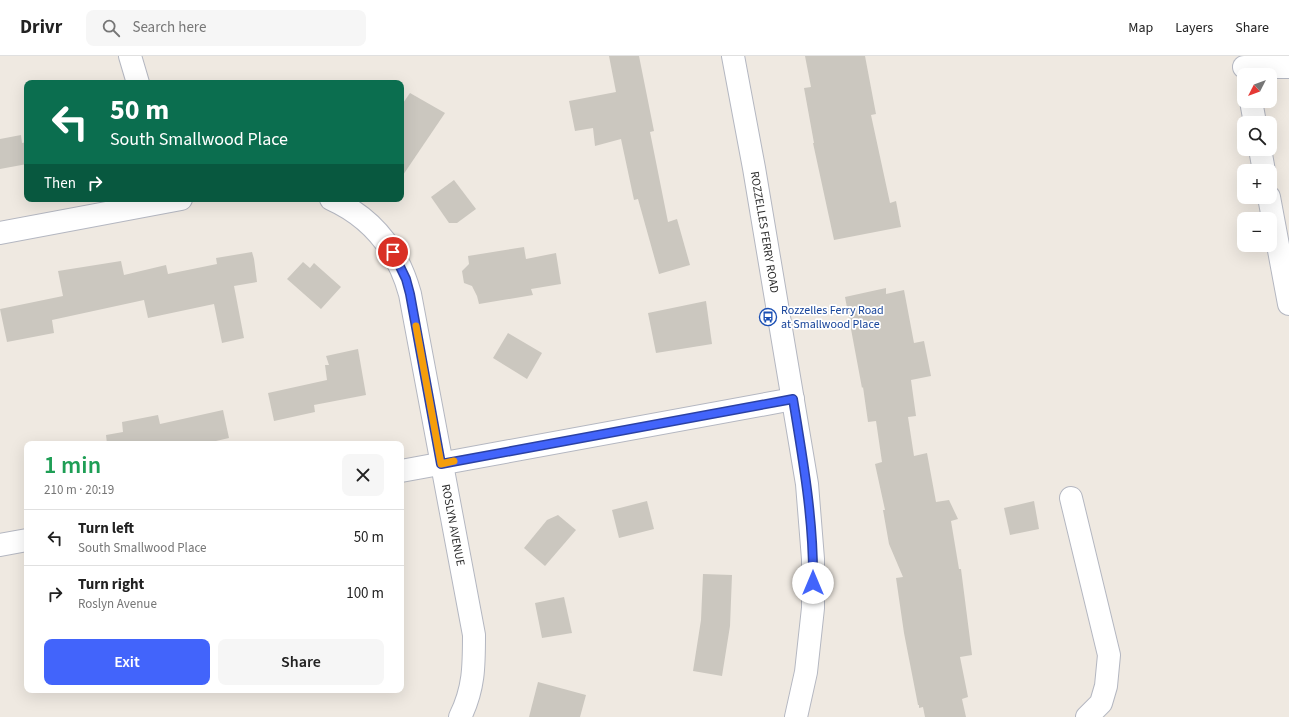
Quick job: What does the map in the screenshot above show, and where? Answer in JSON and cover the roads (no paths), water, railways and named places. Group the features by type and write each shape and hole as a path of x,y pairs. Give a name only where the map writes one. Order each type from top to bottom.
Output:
{"street":[{"path":"130,56 137,80"},
{"name":"ROZZELLES FERRY ROAD","path":"733,56 754,168 807,484 813,559 813,608 806,672 796,717"},
{"path":"1244,66 1289,67"},
{"path":"0,233 165,202"},
{"name":"ROSLYN AVENUE","path":"337,202 347,207 374,227 393,252 406,279 410,294 474,635 474,669 467,702 460,717"},
{"path":"1270,204 1289,304"},
{"path":"404,470 793,399"},
{"path":"1071,498 1109,655 1106,686 1101,703 1087,717"},
{"path":"0,545 24,541"}],"place":[{"name":"Rozzelles Ferry Road at Smallwood Place","path":"768,317"}]}
